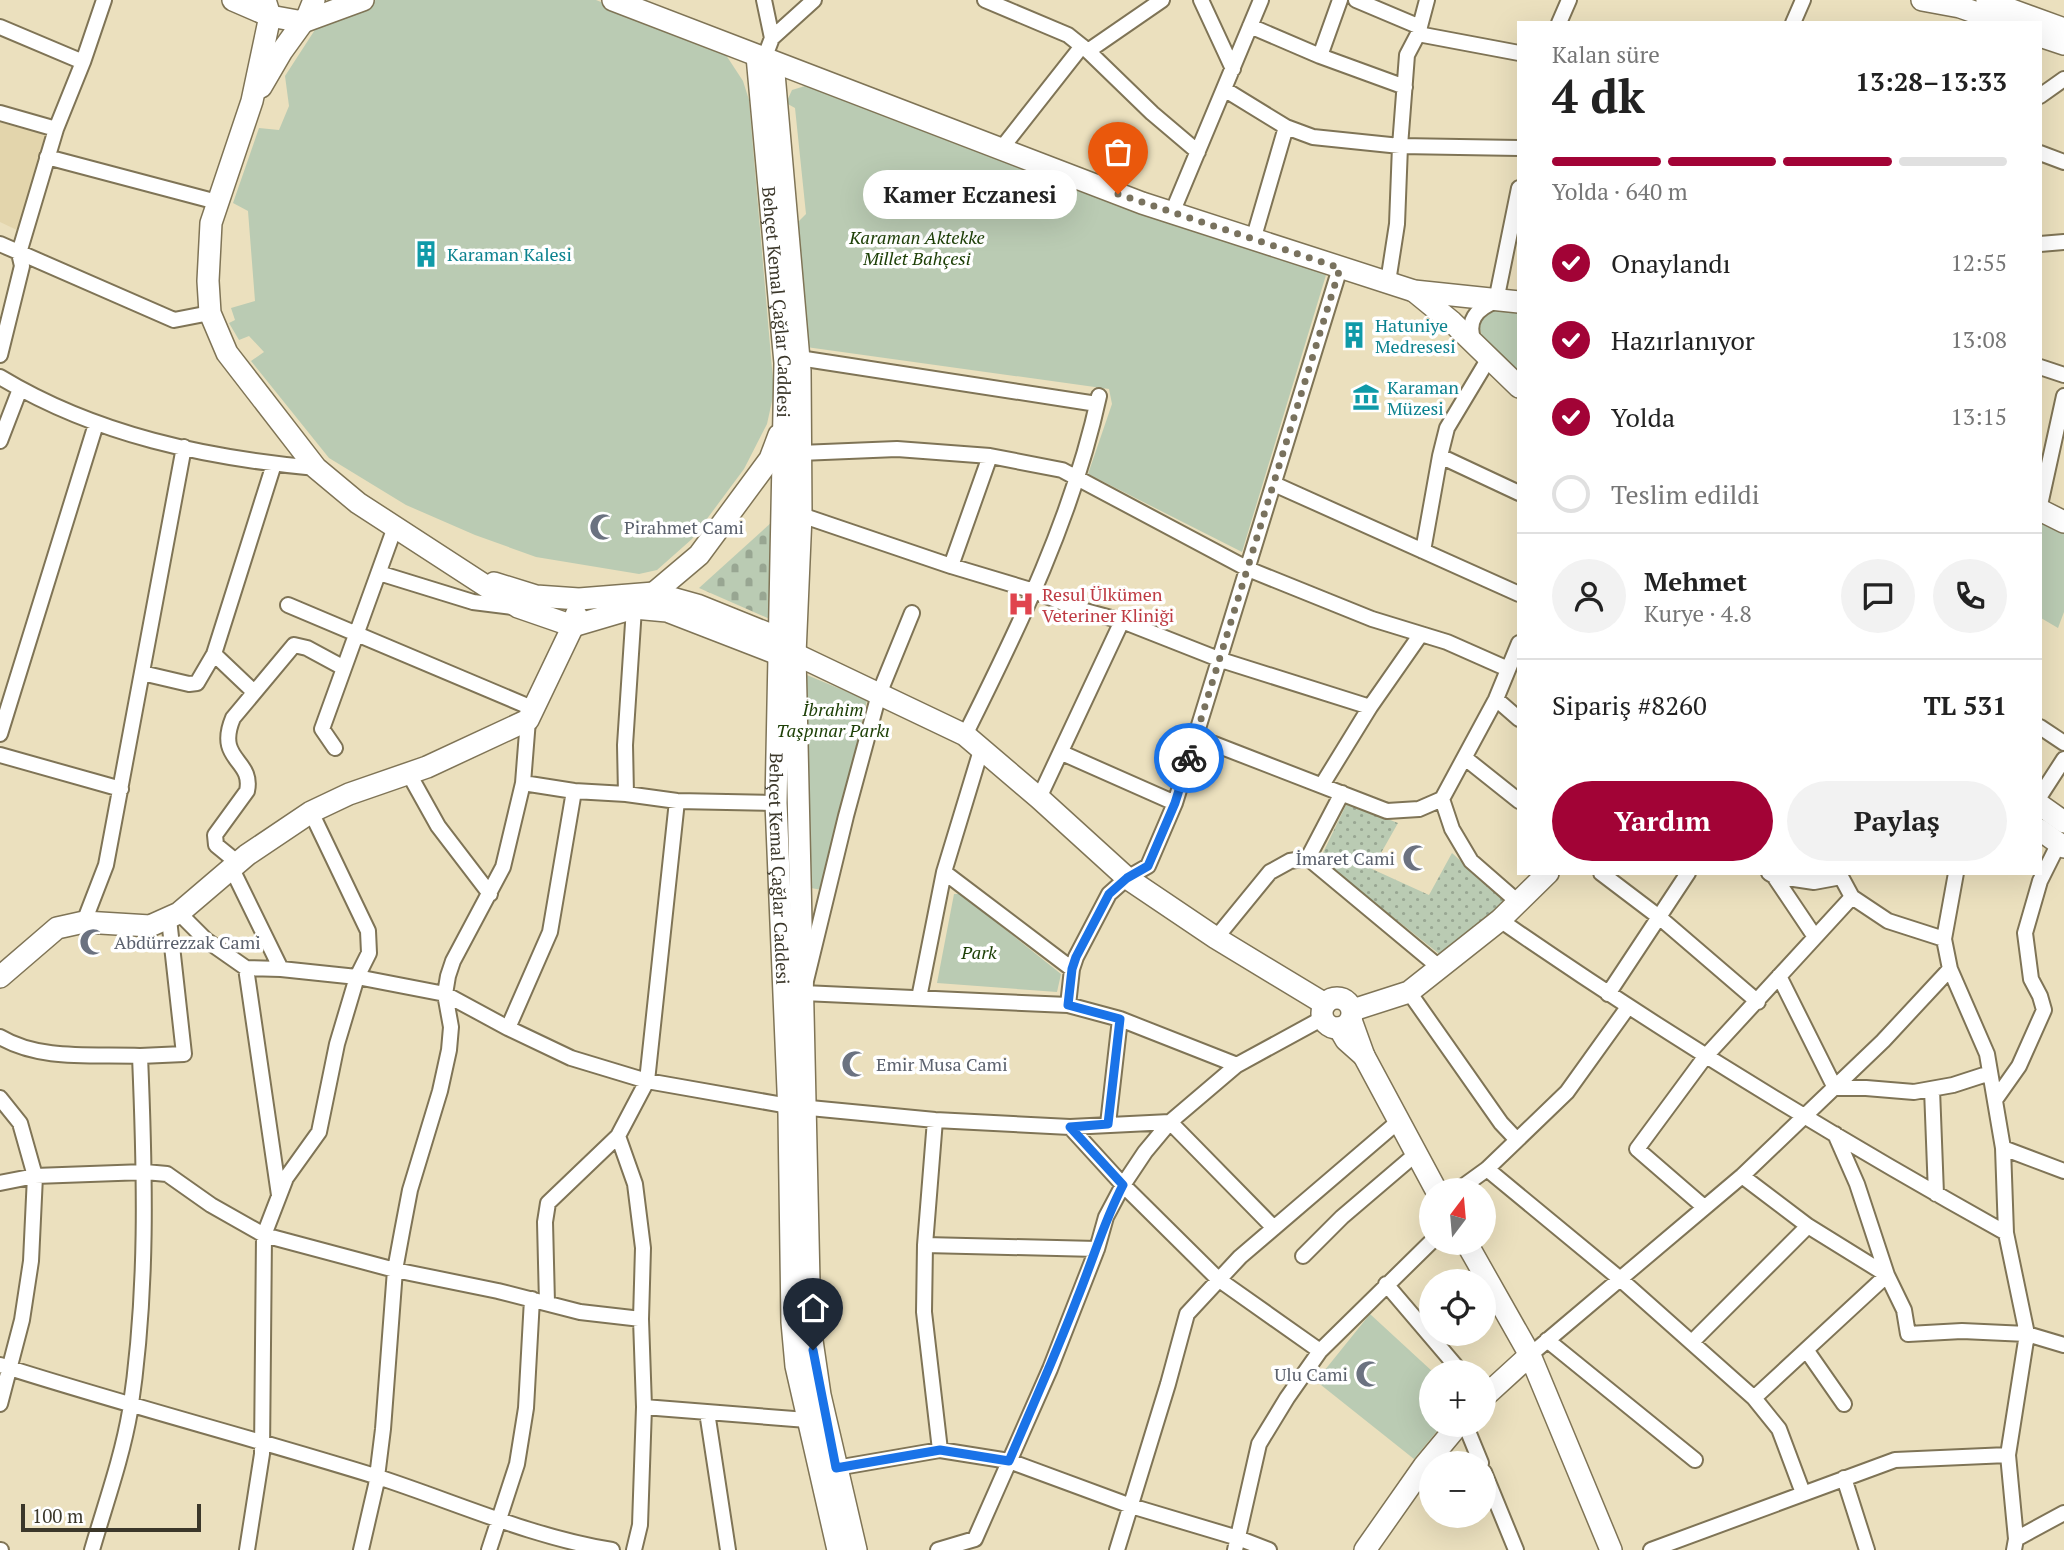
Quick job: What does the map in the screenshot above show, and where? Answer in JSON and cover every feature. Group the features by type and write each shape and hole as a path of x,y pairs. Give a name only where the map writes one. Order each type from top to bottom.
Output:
{"main road":[{"path":"233,0 267,8 303,22 363,0"},
{"path":"314,0 253,101 211,223 208,281 210,313 227,353 316,468 358,503 521,608 573,626 634,608 667,611 784,649"},
{"path":"612,0 1172,213 1414,291 1517,302"},
{"path":"1922,0 1960,7 1982,7 2034,21"},
{"path":"1982,7 2003,21"},
{"path":"253,101 267,8"},
{"path":"2042,23 2064,29"},
{"path":"2042,37 2064,44"},
{"name":"Behçet Kemal Çağlar Caddesi","path":"765,59 799,358 801,515 784,649 803,993 797,1107 792,1322 796,1366 838,1550"},
{"name":"Behçet Kemal Çağlar Caddesi","path":"765,59 785,363 784,649 776,803 810,1327 820,1395 856,1550"},
{"path":"1414,291 1452,322 1517,385"},
{"path":"654,593 699,555 747,492 770,459 784,420"},
{"path":"2042,509 2064,522"},
{"path":"469,575 536,596 579,599 654,593 697,605 973,741 1127,878 1216,939 1338,1016 1346,1040 1364,1056 1430,1178"},
{"path":"0,977 57,928 84,922 150,926 174,916 235,866 311,811 349,794 427,768 530,714 573,626 579,599"},
{"path":"2042,808 2062,837"},
{"path":"2042,831 2062,837"},
{"path":"1338,1016 1409,992 1500,920 1546,875"},
{"path":"1473,1255 1530,1355 1611,1550"},
{"path":"1496,1386 1530,1355"},
{"path":"1365,1550 1424,1466 1448,1437"}],"street":[{"path":"0,355 22,266 19,253 56,129 104,0"},
{"path":"764,0 772,38"},
{"path":"765,59 772,38 814,0"},
{"path":"985,0 1068,35 1198,152"},
{"path":"1001,149 1085,48 1162,0"},
{"path":"1201,0 1233,69"},
{"path":"1172,213 1261,0"},
{"path":"1320,56 1340,0"},
{"path":"1356,0 1419,31 1517,53"},
{"path":"1388,282 1397,224 1407,55 1419,31 1427,0"},
{"path":"1560,21 1569,0"},
{"path":"1794,21 1803,0"},
{"path":"1251,26 1320,56 1405,87"},
{"path":"0,27 83,62"},
{"path":"2042,95 2064,79"},
{"path":"1224,89 1286,127 1313,137 1400,146 1517,148"},
{"path":"0,113 56,129"},
{"path":"1254,240 1286,127"},
{"path":"2042,154 2064,162"},
{"path":"47,158 217,202"},
{"path":"1474,343 1471,325 1476,312 1496,301 1517,198"},
{"path":"2042,244 2064,242"},
{"path":"0,244 174,320 210,313"},
{"path":"1068,1005 1072,969 1109,894 1127,878 1148,866 1175,803 1340,268"},
{"path":"799,358 1098,400 1090,438 1052,550 973,741 919,998"},
{"path":"1423,551 1447,428 1489,358"},
{"path":"2042,368 2064,375"},
{"path":"0,377 96,424 125,434 253,462 316,468"},
{"path":"0,441 20,389"},
{"path":"2042,499 2064,396"},
{"path":"0,734 96,424"},
{"path":"84,922 106,865 184,447"},
{"path":"800,453 897,449 990,456 1062,470 1248,569 1372,619 1447,642 1508,669"},
{"path":"2050,462 2064,449"},
{"path":"951,566 990,456"},
{"path":"1440,456 1517,492"},
{"path":"142,673 189,684 197,683 214,654 274,464"},
{"path":"1274,484 1517,593"},
{"path":"801,515 1122,621 1221,660 1370,707"},
{"path":"335,748 322,729 395,527"},
{"path":"379,573 473,602 521,608"},
{"path":"288,605 530,714 523,783 503,867 453,961 448,976 445,994 451,1027 449,1050 440,1091 410,1190 395,1270 383,1429 377,1477 361,1550"},
{"path":"626,794 625,745 634,608"},
{"path":"912,613 879,694 803,993 1068,1005 1120,1019 1237,1065"},
{"path":"1039,797 1122,621"},
{"path":"1322,785 1370,707 1421,634"},
{"path":"281,969 235,866 216,845 215,835 247,791 249,783 247,775 228,746 227,739 233,718 294,645 307,648 344,668"},
{"path":"1196,737 1387,811 1419,809 1442,799 1496,699 1517,648"},
{"path":"214,654 254,692"},
{"path":"1496,699 1517,717"},
{"path":"2042,727 2064,743"},
{"path":"1062,753 1175,803"},
{"path":"0,755 121,789"},
{"path":"1465,758 1517,799"},
{"path":"2042,793 2064,759"},
{"path":"409,774 438,826 489,894"},
{"path":"523,783 574,792 626,794 677,801 776,803"},
{"path":"508,1028 550,932 574,792"},
{"path":"1216,939 1270,872 1290,862 1308,858 1342,793"},
{"path":"1442,799 1452,829 1471,861 1518,902"},
{"path":"489,1550 517,1464 540,1301 548,1203 618,1136 647,1081 677,801"},
{"path":"247,1550 262,1444 264,1235 286,1178 319,1132 337,1044 358,977 369,953 368,930 311,811"},
{"path":"1995,1100 2019,1066 2044,1010 2031,979 2025,933 2040,881 2062,837"},
{"path":"1308,858 1439,967"},
{"path":"944,872 1072,969"},
{"path":"1604,875 1658,917 1758,1002"},
{"path":"1608,994 1687,875"},
{"path":"1771,875 1814,881 1840,875 1852,897 1888,921 1944,939"},
{"path":"1771,875 1815,937"},
{"path":"1956,875 1944,939 1950,969 1987,1054 2003,1148 2006,1233 2027,1334 2008,1455 2015,1544 2064,1513"},
{"path":"1704,1207 1637,1149 1705,1057 1852,897"},
{"path":"174,916 246,968 358,977 445,994 570,1058 647,1081 797,1107 935,1120 1070,1127 1170,1122 1274,1228"},
{"path":"0,1037 12,1044 43,1052 140,1056 184,1054 174,916"},
{"path":"1500,920 1705,1057 2006,1233"},
{"path":"246,968 279,1196"},
{"path":"1530,1355 1742,1176 1883,1041 1950,969"},
{"path":"1779,976 1835,1088"},
{"path":"1409,992 1502,1124 1517,1140"},
{"path":"1475,1178 1487,1170 1567,1092 1628,1007"},
{"path":"938,1550 976,1545 1050,1368 1097,1249 1106,1217 1145,1152 1170,1122 1237,1065 1338,1016"},
{"path":"1108,1124 1120,1019"},
{"path":"92,1550 131,1405 142,1319 145,1172 140,1056"},
{"path":"1835,1088 1914,1092 1952,1085 1990,1073"},
{"path":"1932,1089 1936,1194"},
{"path":"0,1098 20,1123 35,1175 31,1261 22,1320 5,1367 0,1404"},
{"path":"1117,1550 1187,1314 1218,1279 1400,1119"},
{"path":"935,1120 925,1245 924,1312 940,1450"},
{"path":"1070,1127 1123,1185 1218,1279 1320,1351"},
{"path":"1835,1134 1857,1184 1887,1275 1904,1310 1908,1334 1962,1331 2027,1334 2064,1345"},
{"path":"618,1136 635,1184 643,1248 641,1320 644,1407 640,1525 634,1550"},
{"path":"2003,1148 2064,1171"},
{"path":"1303,1256 1342,1217 1417,1153"},
{"path":"1487,1170 1619,1278 1754,1398 1779,1429 1803,1493"},
{"path":"0,1183 35,1175 145,1172 167,1174 211,1205 264,1235 395,1270 580,1312 641,1320"},
{"path":"1742,1176 1808,1226 1887,1275"},
{"path":"1693,1342 1808,1226"},
{"path":"925,1245 1097,1249"},
{"path":"1236,1544 1259,1444 1287,1398 1320,1351 1419,1253"},
{"path":"1754,1398 1887,1275"},
{"path":"1386,1284 1451,1360"},
{"path":"1547,1340 1695,1460"},
{"path":"1807,1351 1844,1404"},
{"path":"5,1367 377,1477 586,1546 612,1550"},
{"path":"644,1407 807,1420"},
{"path":"707,1412 728,1550"},
{"path":"836,1468 940,1450 1009,1461 1236,1544 1269,1550"},
{"path":"1651,1550 1895,1460 2008,1455"},
{"path":"1844,1478 1867,1550"},
{"path":"1496,1501 1516,1550"}],"shaded area":[{"path":"0,119 47,133 19,231 0,222"}],"green space":[{"name":"Karaman Kalesi","path":"376,0 596,0 722,49 743,81 749,100 774,392 767,424 744,469 692,539 657,570 639,574 536,557 475,535 406,505 329,458 251,361 264,352 249,336 239,340 229,323 235,320 231,308 255,301 248,211 233,203 259,128 279,130 289,106 285,76 320,22"},
{"name":"Karaman Aktekke Millet Bahçesi","path":"805,86 1326,275 1242,552 1088,474 1112,404 1109,389 806,347 798,222 806,214 795,108 786,103 792,90"},
{"path":"1517,304 1517,370 1483,338 1478,324 1484,310"},
{"path":"2042,519 2064,530 2064,612 2058,628 2042,619"},
{"path":"773,521 772,620 699,588"},
{"name":"İbrahim Taşpınar Parkı","path":"802,673 867,700 822,890 811,888"},
{"path":"1347,803 1398,823 1372,869 1429,895 1452,853 1505,901 1443,957 1320,859"},
{"name":"Park","path":"954,894 961,894 1061,974 1057,992 937,983"},
{"path":"1370,1314 1420,1360 1419,1437 1432,1437 1414,1459 1316,1381"}],"way so far":[{"path":"1118,194 1340,268 1189,758"}],"place":[{"name":"Kamer Eczanesi","path":"1118,194"},
{"name":"Karaman Kalesi","path":"426,254"},
{"name":"Hatuniye Medresesi","path":"1354,335"},
{"name":"Karaman Müzesi","path":"1366,397"},
{"name":"Pirahmet Cami","path":"603,527"},
{"name":"Resul Ülkümen Veteriner Kliniği","path":"1021,604"},
{"name":"İmaret Cami","path":"1416,858"},
{"name":"Abdürrezzak Cami","path":"93,942"},
{"name":"Emir Musa Cami","path":"855,1064"},
{"name":"Ulu Cami","path":"1369,1374"}],"route":[{"path":"813,1350 836,1468 940,1450 1009,1461 1050,1368 1097,1249 1106,1217 1123,1185 1070,1127 1108,1124 1120,1019 1068,1005 1072,969 1109,894 1127,878 1148,866 1175,803 1189,758"}]}
